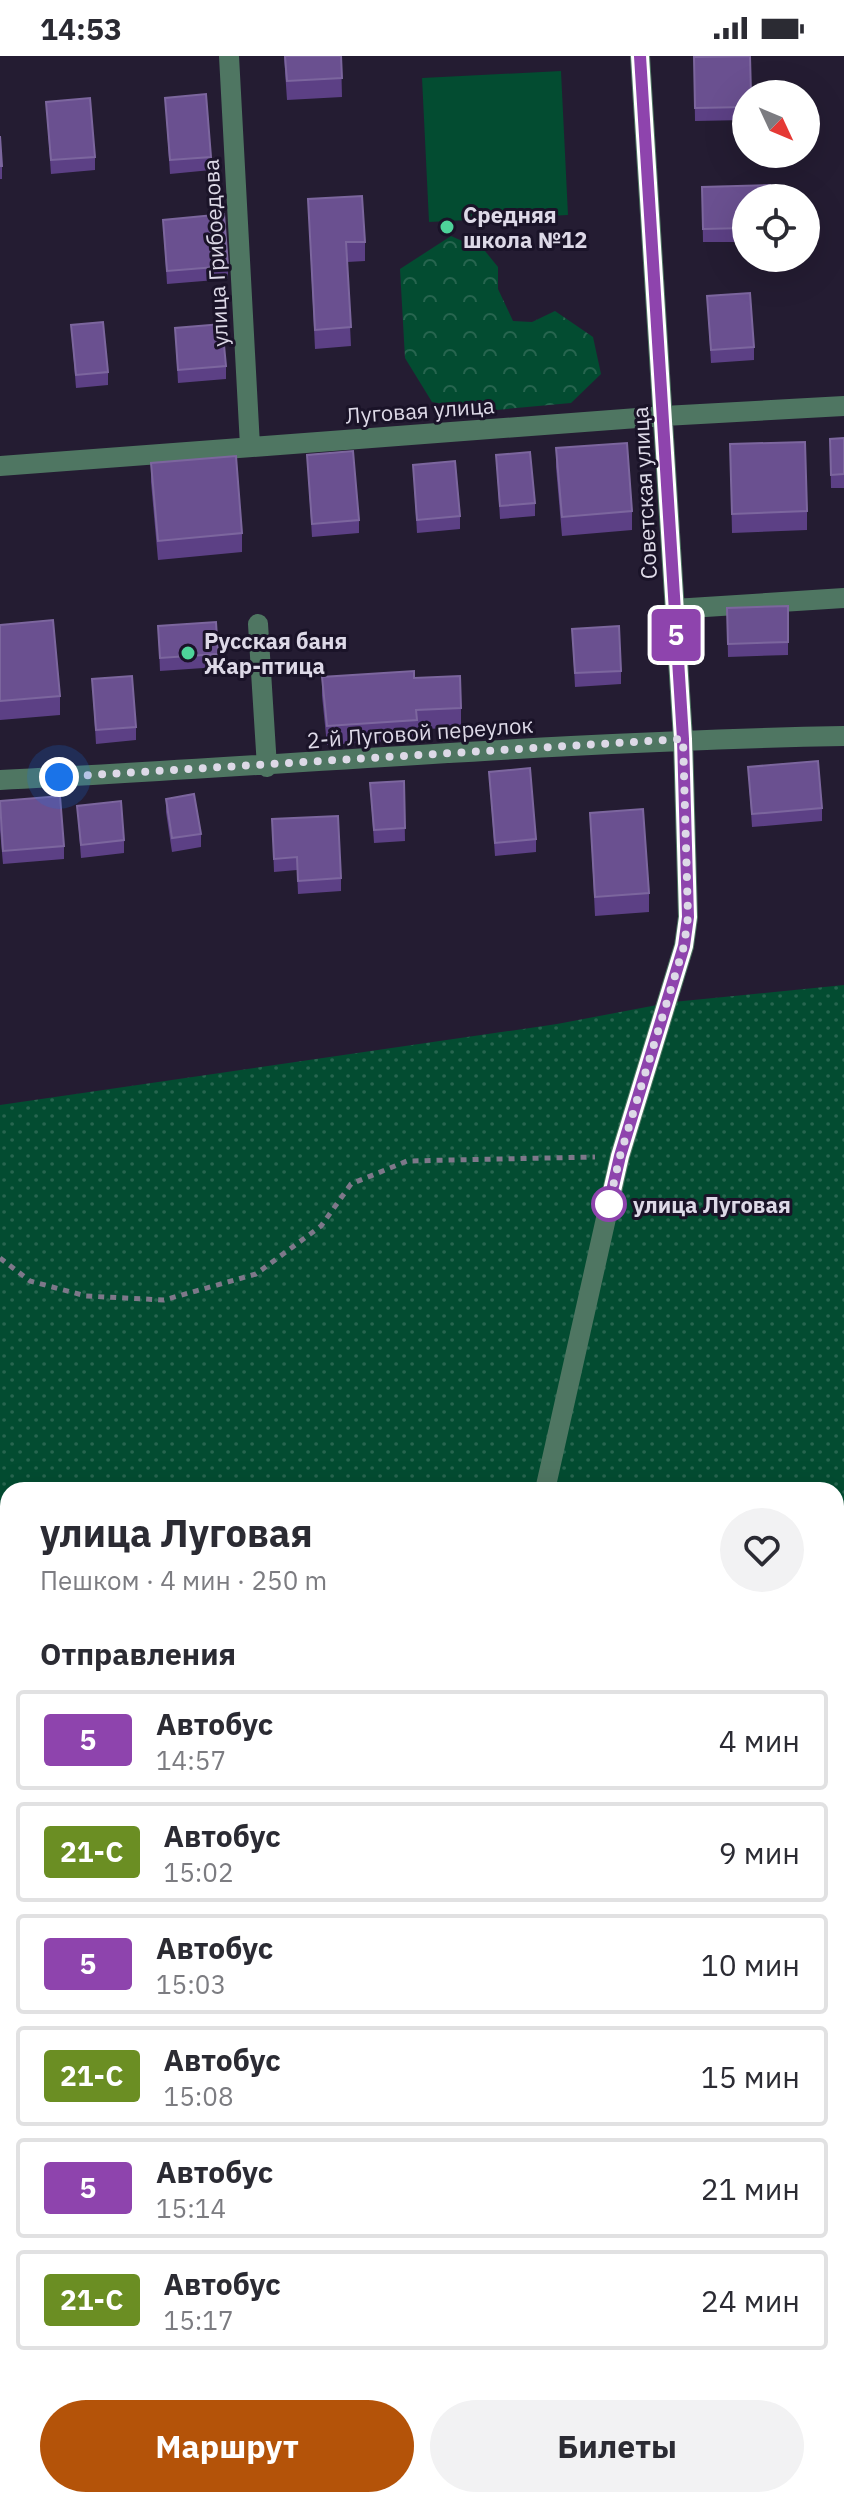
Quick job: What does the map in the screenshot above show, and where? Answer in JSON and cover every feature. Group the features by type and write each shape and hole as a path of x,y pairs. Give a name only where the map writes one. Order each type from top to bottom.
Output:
{"street":[{"name":"улица Грибоедова","path":"229,56 250,446"},
{"name":"Советская улица","path":"547,1482 620,1156 684,946 688,917 683,739 640,56"},
{"name":"Луговая улица","path":"0,466 664,416 844,406"},
{"path":"674,609 844,598"},
{"path":"258,624 267,767"},
{"name":"2-й Луговой переулок","path":"0,780 267,767 683,739 844,736"}],"path":[{"path":"0,1258 30,1281 86,1296 164,1300 256,1274 321,1226 351,1184 407,1161 620,1156"}],"green space":[{"path":"561,71 568,215 429,222 422,78"},
{"path":"451,236 485,251 498,267 498,289 513,321 532,322 555,311 593,337 601,374 571,403 485,411 432,402 405,358 400,269"},
{"path":"844,985 844,1482 0,1482 0,1105 557,1024 673,1002"}],"building":[{"path":"285,56 341,56 342,78 287,81"},
{"path":"750,56 751,80 732,80 732,107 695,108 694,57"},
{"path":"206,94 211,157 170,160 165,98"},
{"path":"90,98 95,157 51,160 46,102"},
{"path":"732,186 732,228 703,229 702,187"},
{"path":"362,196 365,242 346,242 351,327 315,330 308,199"},
{"path":"224,214 228,266 167,271 163,220"},
{"path":"750,293 754,347 711,350 707,296"},
{"path":"103,322 108,372 76,375 71,325"},
{"path":"222,324 226,366 178,370 175,328"},
{"path":"844,438 844,474 831,475 830,439"},
{"path":"805,442 807,511 732,514 730,444"},
{"path":"627,443 632,511 562,517 556,448"},
{"path":"353,451 359,520 312,524 307,455"},
{"path":"530,452 535,503 500,506 496,455"},
{"path":"236,456 242,533 158,541 151,463"},
{"path":"455,461 460,516 417,520 413,465"},
{"path":"788,606 788,642 728,644 727,608"},
{"path":"53,620 60,696 0,701 0,625"},
{"path":"216,622 218,654 160,658 158,626"},
{"path":"619,626 621,671 575,673 572,629"},
{"path":"414,671 414,678 460,676 461,708 416,710 417,720 327,726 322,677"},
{"path":"132,676 136,727 96,730 92,679"},
{"path":"818,761 822,808 752,814 748,767"},
{"path":"530,768 536,839 495,843 489,772"},
{"path":"404,781 405,828 374,830 370,783"},
{"path":"194,794 201,834 172,838 166,799"},
{"path":"60,796 64,846 3,851 0,801"},
{"path":"121,801 124,840 81,845 77,806"},
{"path":"643,809 649,893 595,897 590,813"},
{"path":"338,816 341,878 298,881 297,857 274,859 272,819"}],"bus line":[{"name":"5","path":"609,1204 620,1156 684,946 688,917 683,739 640,56"}],"place":[{"name":"Средняя школа №12","path":"447,227"},
{"name":"Русская баня Жар-птица","path":"188,653"},
{"name":"улица Луговая","path":"609,1204"}],"route":[{"path":"59,777 267,767 683,739 688,917 684,946 620,1156 609,1204"}]}
